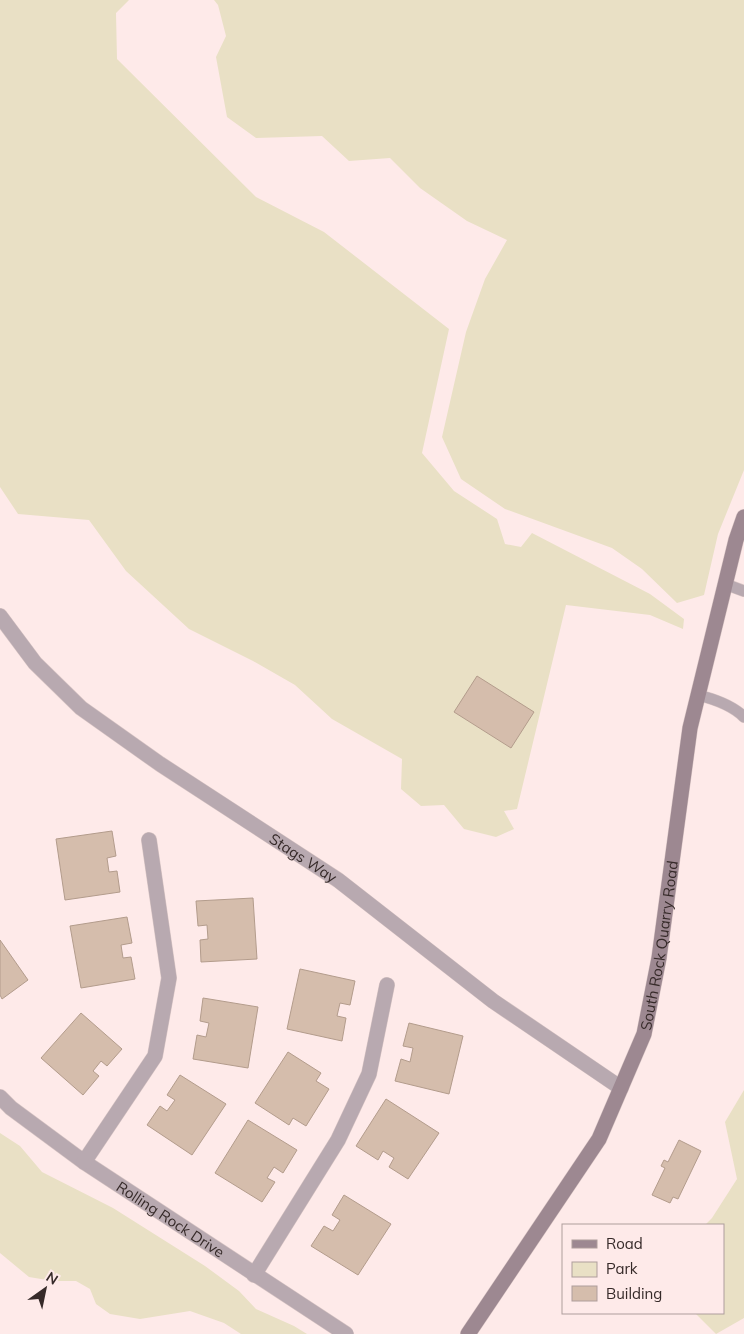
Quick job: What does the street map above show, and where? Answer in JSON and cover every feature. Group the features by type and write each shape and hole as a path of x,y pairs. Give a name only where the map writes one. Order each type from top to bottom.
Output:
{"street":[{"name":"South Rock Quarry Road","path":"468,1334 599,1139 644,1034 659,958 690,728 736,540 744,517"},
{"name":"Stags Way","path":"0,616 35,663 81,708 160,764 338,880 493,1001 621,1088"},
{"path":"84,1162 154,1056 169,978 149,840"},
{"path":"254,1274 338,1140 369,1074 387,985"},
{"name":"Rolling Rock Drive","path":"0,1097 11,1108 84,1162 346,1334"}],"lane":[{"path":"725,584 744,591"},
{"path":"698,695 710,698 737,710 744,717"}],"green space":[{"path":"0,0 129,0 116,13 117,59 256,197 324,232 449,329 422,453 454,491 497,519 505,544 521,547 532,533 650,594 684,619 683,629 650,615 566,605 517,809 504,811 514,829 496,837 464,829 444,805 421,806 401,789 402,759 332,719 295,685 253,661 189,629 126,571 89,520 18,514 0,487"},
{"path":"214,0 744,0 744,470 718,534 704,595 677,603 642,569 612,548 505,509 461,479 442,437 466,332 485,279 507,240 467,221 420,188 390,158 349,161 322,136 256,138 227,117 216,57 226,36 218,5"},
{"path":"744,1090 744,1318 716,1334 696,1314 724,1314 724,1224 706,1224 712,1218 737,1179 725,1122"},
{"path":"0,1133 20,1146 42,1172 113,1208 205,1266 239,1291 256,1309 307,1334 241,1334 224,1323 190,1311 140,1319 110,1314 96,1304 90,1289 76,1281 53,1281 29,1277 0,1253"}],"building":[{"path":"477,676 534,712 511,748 454,712"},
{"path":"112,831 116,856 107,858 109,872 117,871 120,892 65,900 56,839"},
{"path":"253,898 257,959 201,962 200,940 208,939 207,925 198,926 196,901"},
{"path":"127,917 132,943 121,945 123,958 131,957 135,979 81,988 70,926"},
{"path":"0,940 28,980 2,999 0,995"},
{"path":"300,969 355,981 350,1005 340,1003 337,1016 346,1018 342,1041 287,1029"},
{"path":"203,998 258,1007 248,1068 193,1059 197,1035 206,1037 209,1023 200,1021"},
{"path":"81,1013 122,1049 107,1066 101,1061 93,1071 99,1076 83,1095 41,1058"},
{"path":"409,1023 463,1036 449,1094 395,1081 401,1059 410,1062 413,1048 403,1046"},
{"path":"288,1052 321,1073 316,1081 329,1089 306,1126 293,1118 289,1125 255,1103"},
{"path":"180,1075 226,1104 192,1155 147,1125 160,1106 167,1111 175,1100 167,1095"},
{"path":"386,1099 439,1133 408,1179 389,1167 394,1158 383,1151 378,1160 356,1146"},
{"path":"248,1120 297,1150 283,1173 274,1167 267,1178 275,1182 262,1202 215,1173"},
{"path":"679,1140 701,1151 678,1199 673,1197 670,1203 652,1195 665,1168 661,1166 664,1160 668,1162"},
{"path":"344,1195 391,1224 358,1275 311,1246 324,1226 333,1231 340,1220 332,1215"}]}
